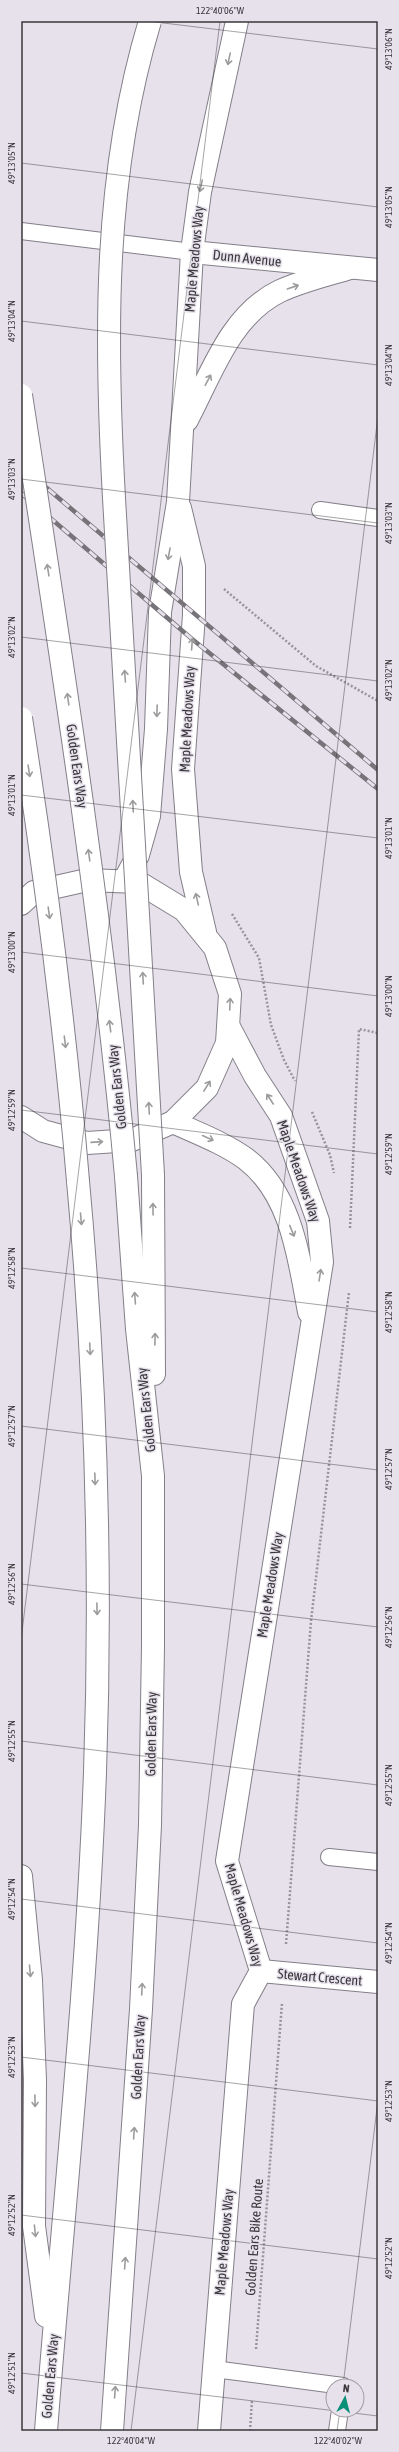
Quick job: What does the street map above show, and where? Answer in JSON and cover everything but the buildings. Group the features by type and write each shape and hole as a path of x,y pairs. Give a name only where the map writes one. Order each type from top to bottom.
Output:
{"main road":[{"path":"150,21 139,57 121,145 111,233 108,321 112,467 153,1174 155,1328 153,1476"},
{"name":"Maple Meadows Way","path":"124,881 138,855 149,816 156,729 160,612 178,502 192,252 200,192 237,21"},
{"name":"Dunn Avenue","path":"192,252 378,270"},
{"path":"183,427 226,343 243,320 259,305 280,291 350,268"},
{"name":"Golden Ears Way","path":"21,395 67,696 96,904 126,1176 138,1329 153,1476 153,1639 150,1825 130,2191 112,2431"},
{"name":"Maple Meadows Way","path":"178,502 194,566 194,615 183,769 191,872 206,937"},
{"name":"Golden Ears Way","path":"21,718 57,976 69,1074 78,1181 92,1389 98,1639 94,1773 84,1960 46,2431"},
{"path":"21,1117 43,1131 87,1143 132,1140 173,1122 207,1088 227,1043 230,994 215,948 184,910 164,896 138,882 87,880 25,892"},
{"name":"Maple Meadows Way","path":"209,2431 243,2004 261,1971 226,1861 322,1262 318,1221 281,1116 252,1070 228,1027"},
{"name":"Maple Meadows Way","path":"173,1122 222,1144 246,1159 270,1184 294,1234 312,1327"},
{"path":"21,1876 31,1980 35,2080 34,2226 52,2359"},
{"name":"Stewart Crescent","path":"261,1971 378,1982"}],"lane":[{"name":"Dunn Avenue","path":"21,231 192,252"},
{"path":"320,510 378,518"},
{"path":"329,1857 378,1862"},
{"path":"214,2369 254,2376 325,2384"},
{"path":"337,2431 339,2418"}],"path":[{"path":"220,587 316,666 378,701"},
{"path":"350,1236 359,1030 378,1032"},
{"name":"Golden Ears Bike Route","path":"250,2431 279,2044"}],"railway":[{"path":"21,466 378,770"},
{"path":"21,493 192,639 378,789"}]}
